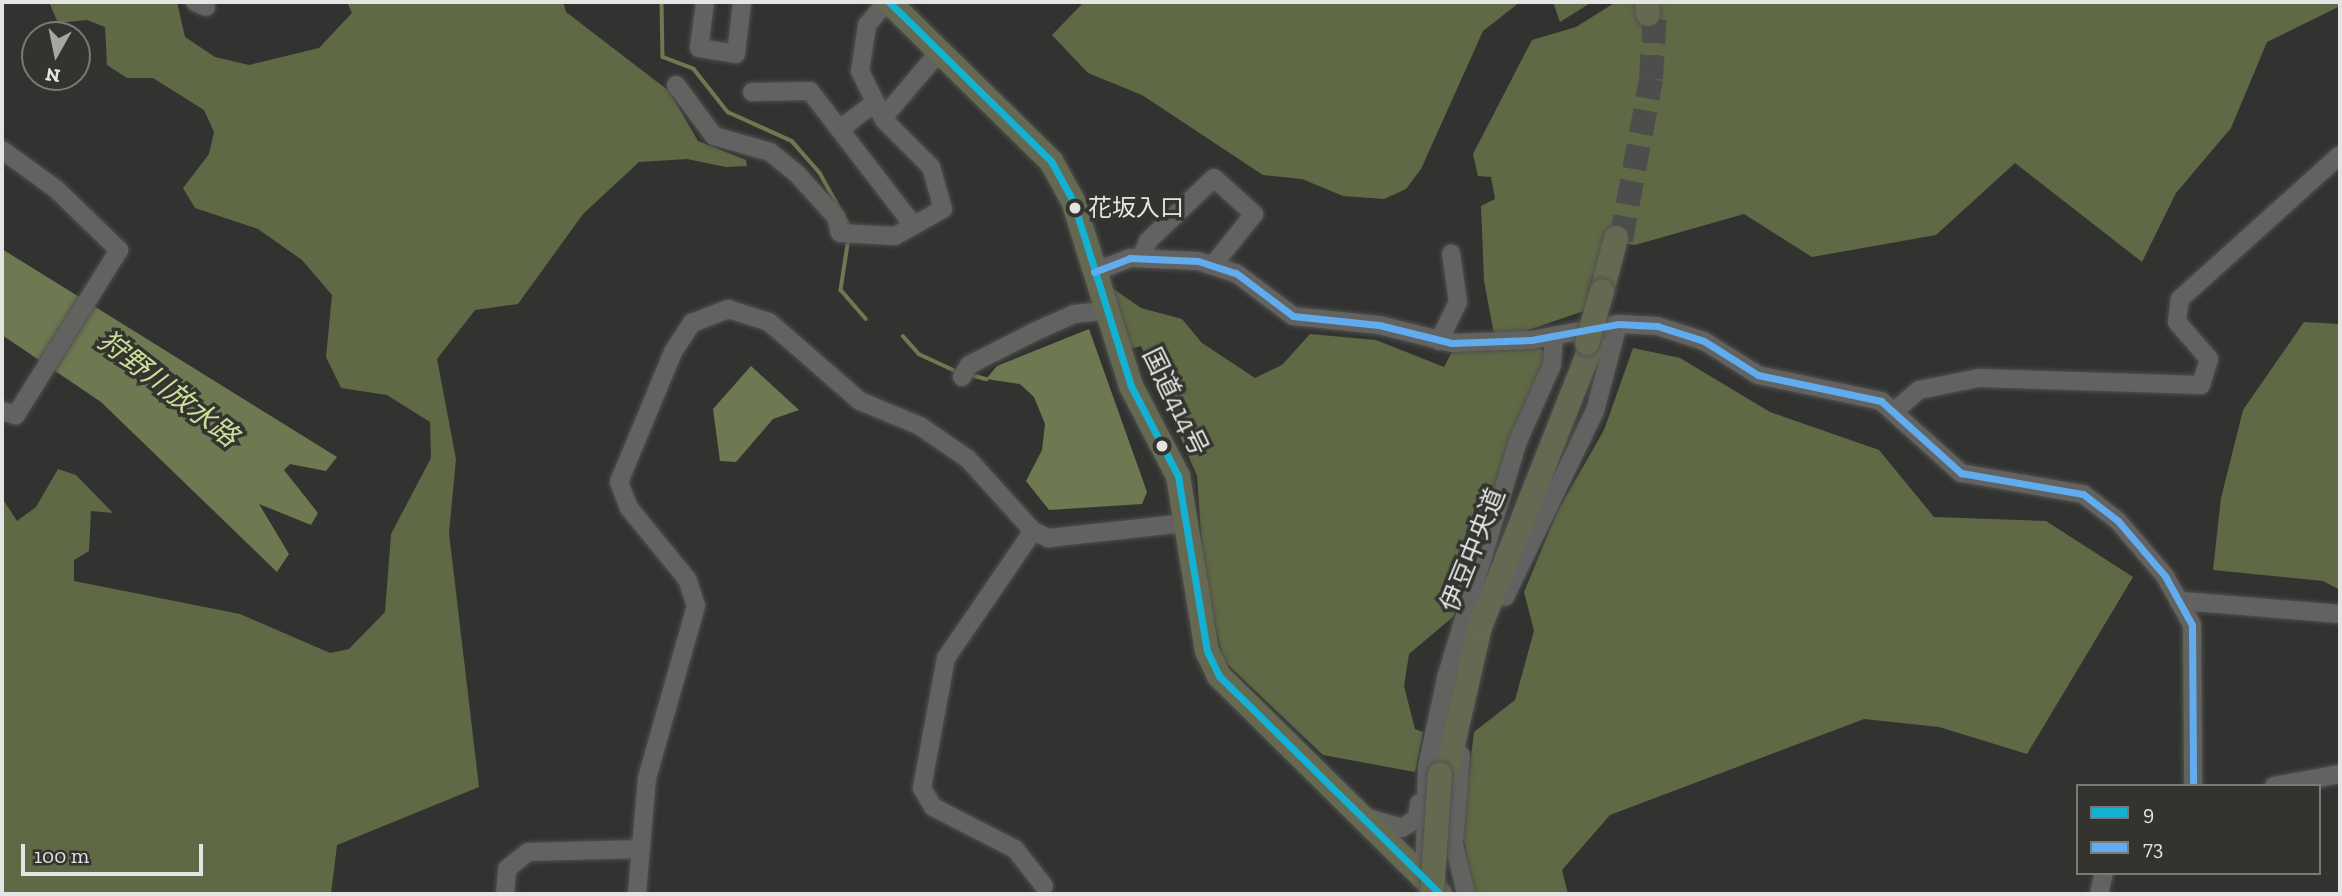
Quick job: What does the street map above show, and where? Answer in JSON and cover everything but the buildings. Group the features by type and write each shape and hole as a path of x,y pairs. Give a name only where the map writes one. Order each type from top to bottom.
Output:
{"highway":[{"name":"国道414号","path":"888,2 1051,161 1073,201 1104,311 1131,386 1178,476 1207,651 1219,676 1367,818 1434,892"},
{"name":"伊豆中央道","path":"1443,774 1480,627 1590,346 1618,239"},
{"name":"伊豆中央道","path":"1434,892 1443,774 1461,664 1554,429 1590,346"},
{"path":"1534,530 1590,346"},
{"path":"1477,588 1554,429"}],"street":[{"path":"705,2 699,48 736,54 742,2"},
{"path":"676,85 714,135 770,152 797,173 836,217 840,233 887,238 943,209 926,158 878,111 860,62 867,25 888,2"},
{"path":"840,129 878,111 939,52"},
{"path":"752,92 810,92 914,226"},
{"path":"2,150 99,229 119,250 16,415 2,411"},
{"path":"1897,410 1919,390 1979,378 2201,385 2209,359 2177,322 2180,299 2340,155"},
{"path":"1141,258 1148,240 1214,178 1254,214 1214,264"},
{"path":"1439,341 1458,302 1451,253"},
{"path":"1094,272 1141,258 1214,264 1293,316 1379,326 1439,341 1531,340 1618,324 1669,328 1704,341 1758,375 1858,392 1897,410 1934,454 1961,473 2070,489 2100,505 2182,601 2194,651 2193,784"},
{"path":"637,894 647,778 696,606 687,579 629,508 619,482 662,377 692,323 728,309 769,322 860,401 920,426 968,458 1033,531 1059,540 1185,523"},
{"path":"962,377 969,365 1034,332 1073,314 1104,311"},
{"path":"1367,818 1393,828 1414,822 1443,774 1477,674 1534,530 1595,411 1618,324"},
{"path":"1466,894 1454,844 1443,774 1446,678 1477,588 1514,454 1556,356 1554,337"},
{"path":"1033,531 946,658 922,788 933,807 1015,849 1044,886"},
{"path":"2182,601 2340,614"},
{"path":"2285,784 2340,774"},
{"path":"505,894 507,869 528,852 641,849"},
{"path":"2099,894 2104,875"}],"shaded area":[{"path":"49,2 177,2 185,37 215,57 249,65 319,48 352,13 347,2 563,2 566,12 669,91 698,141 746,160 747,166 726,167 687,159 639,162 583,214 518,304 475,310 437,359 456,459 449,533 479,787 337,845 331,894 2,894 2,498 17,521 36,507 58,469 76,475 113,513 91,511 89,551 74,560 74,581 240,614 330,653 349,649 385,612 391,534 431,458 430,422 387,395 341,388 326,357 332,295 302,260 258,229 195,208 183,188 209,154 214,132 204,110 153,78 127,78 107,65 105,27 87,20 57,21"},
{"path":"1084,2 1520,2 1483,31 1421,169 1406,189 1384,199 1343,196 1302,179 1263,175 1142,95 1088,73 1052,35"},
{"path":"1553,2 1592,2 1560,22"},
{"path":"1616,2 2340,2 2340,6 2267,42 2231,128 2176,193 2142,262 2015,163 1936,235 1812,257 1744,214 1635,245 1607,241 1584,311 1514,335 1494,334 1484,281 1481,206 1495,199 1491,177 1478,176 1473,154 1532,40 1576,27"},
{"path":"1112,288 1141,308 1182,319 1202,343 1255,378 1282,365 1310,334 1376,340 1444,367 1452,352 1539,348 1546,353 1454,616 1409,654 1404,686 1415,729 1423,732 1415,772 1323,755 1223,660 1204,577 1197,476 1141,346 1127,350"},
{"path":"2304,322 2340,324 2340,590 2323,581 2213,570 2221,498 2243,410"},
{"path":"1633,348 1680,358 1770,412 1879,450 1934,517 2046,521 2133,577 2027,754 1939,727 1864,719 1610,815 1562,870 1568,894 1474,894 1462,831 1474,732 1515,700 1534,631 1524,592 1557,512 1604,430"}],"water":[{"name":"狩野川放水路","path":"2,249 337,457 326,471 290,464 284,470 318,513 311,525 259,504 289,554 277,572 101,402 2,335"},
{"path":"1089,329 1147,492 1142,504 1049,510 1026,481 1042,450 1045,424 1034,397 1020,384 986,379 997,366"},
{"path":"751,366 799,410 773,419 736,462 720,461 713,409"}],"waterway":[{"path":"662,2 663,57 694,69 728,112 792,141 820,173 850,227"},
{"path":"849,238 841,290 866,319"},
{"path":"903,336 919,354 954,370"},
{"path":"971,375 986,379"}],"tunnel":[{"path":"1621,240 1651,79 1655,13"}],"transit line":[{"name":"9","path":"889,2 1051,161 1073,201 1131,386 1178,476 1207,651 1219,676 1440,894"},
{"name":"73","path":"1094,272 1130,258 1198,261 1236,273 1293,316 1379,325 1452,343 1531,340 1618,324 1657,326 1704,341 1758,375 1881,401 1961,473 2083,494 2118,521 2165,576 2192,625 2193,784"}],"place":[{"name":"花坂入口","path":"1075,208"}]}
